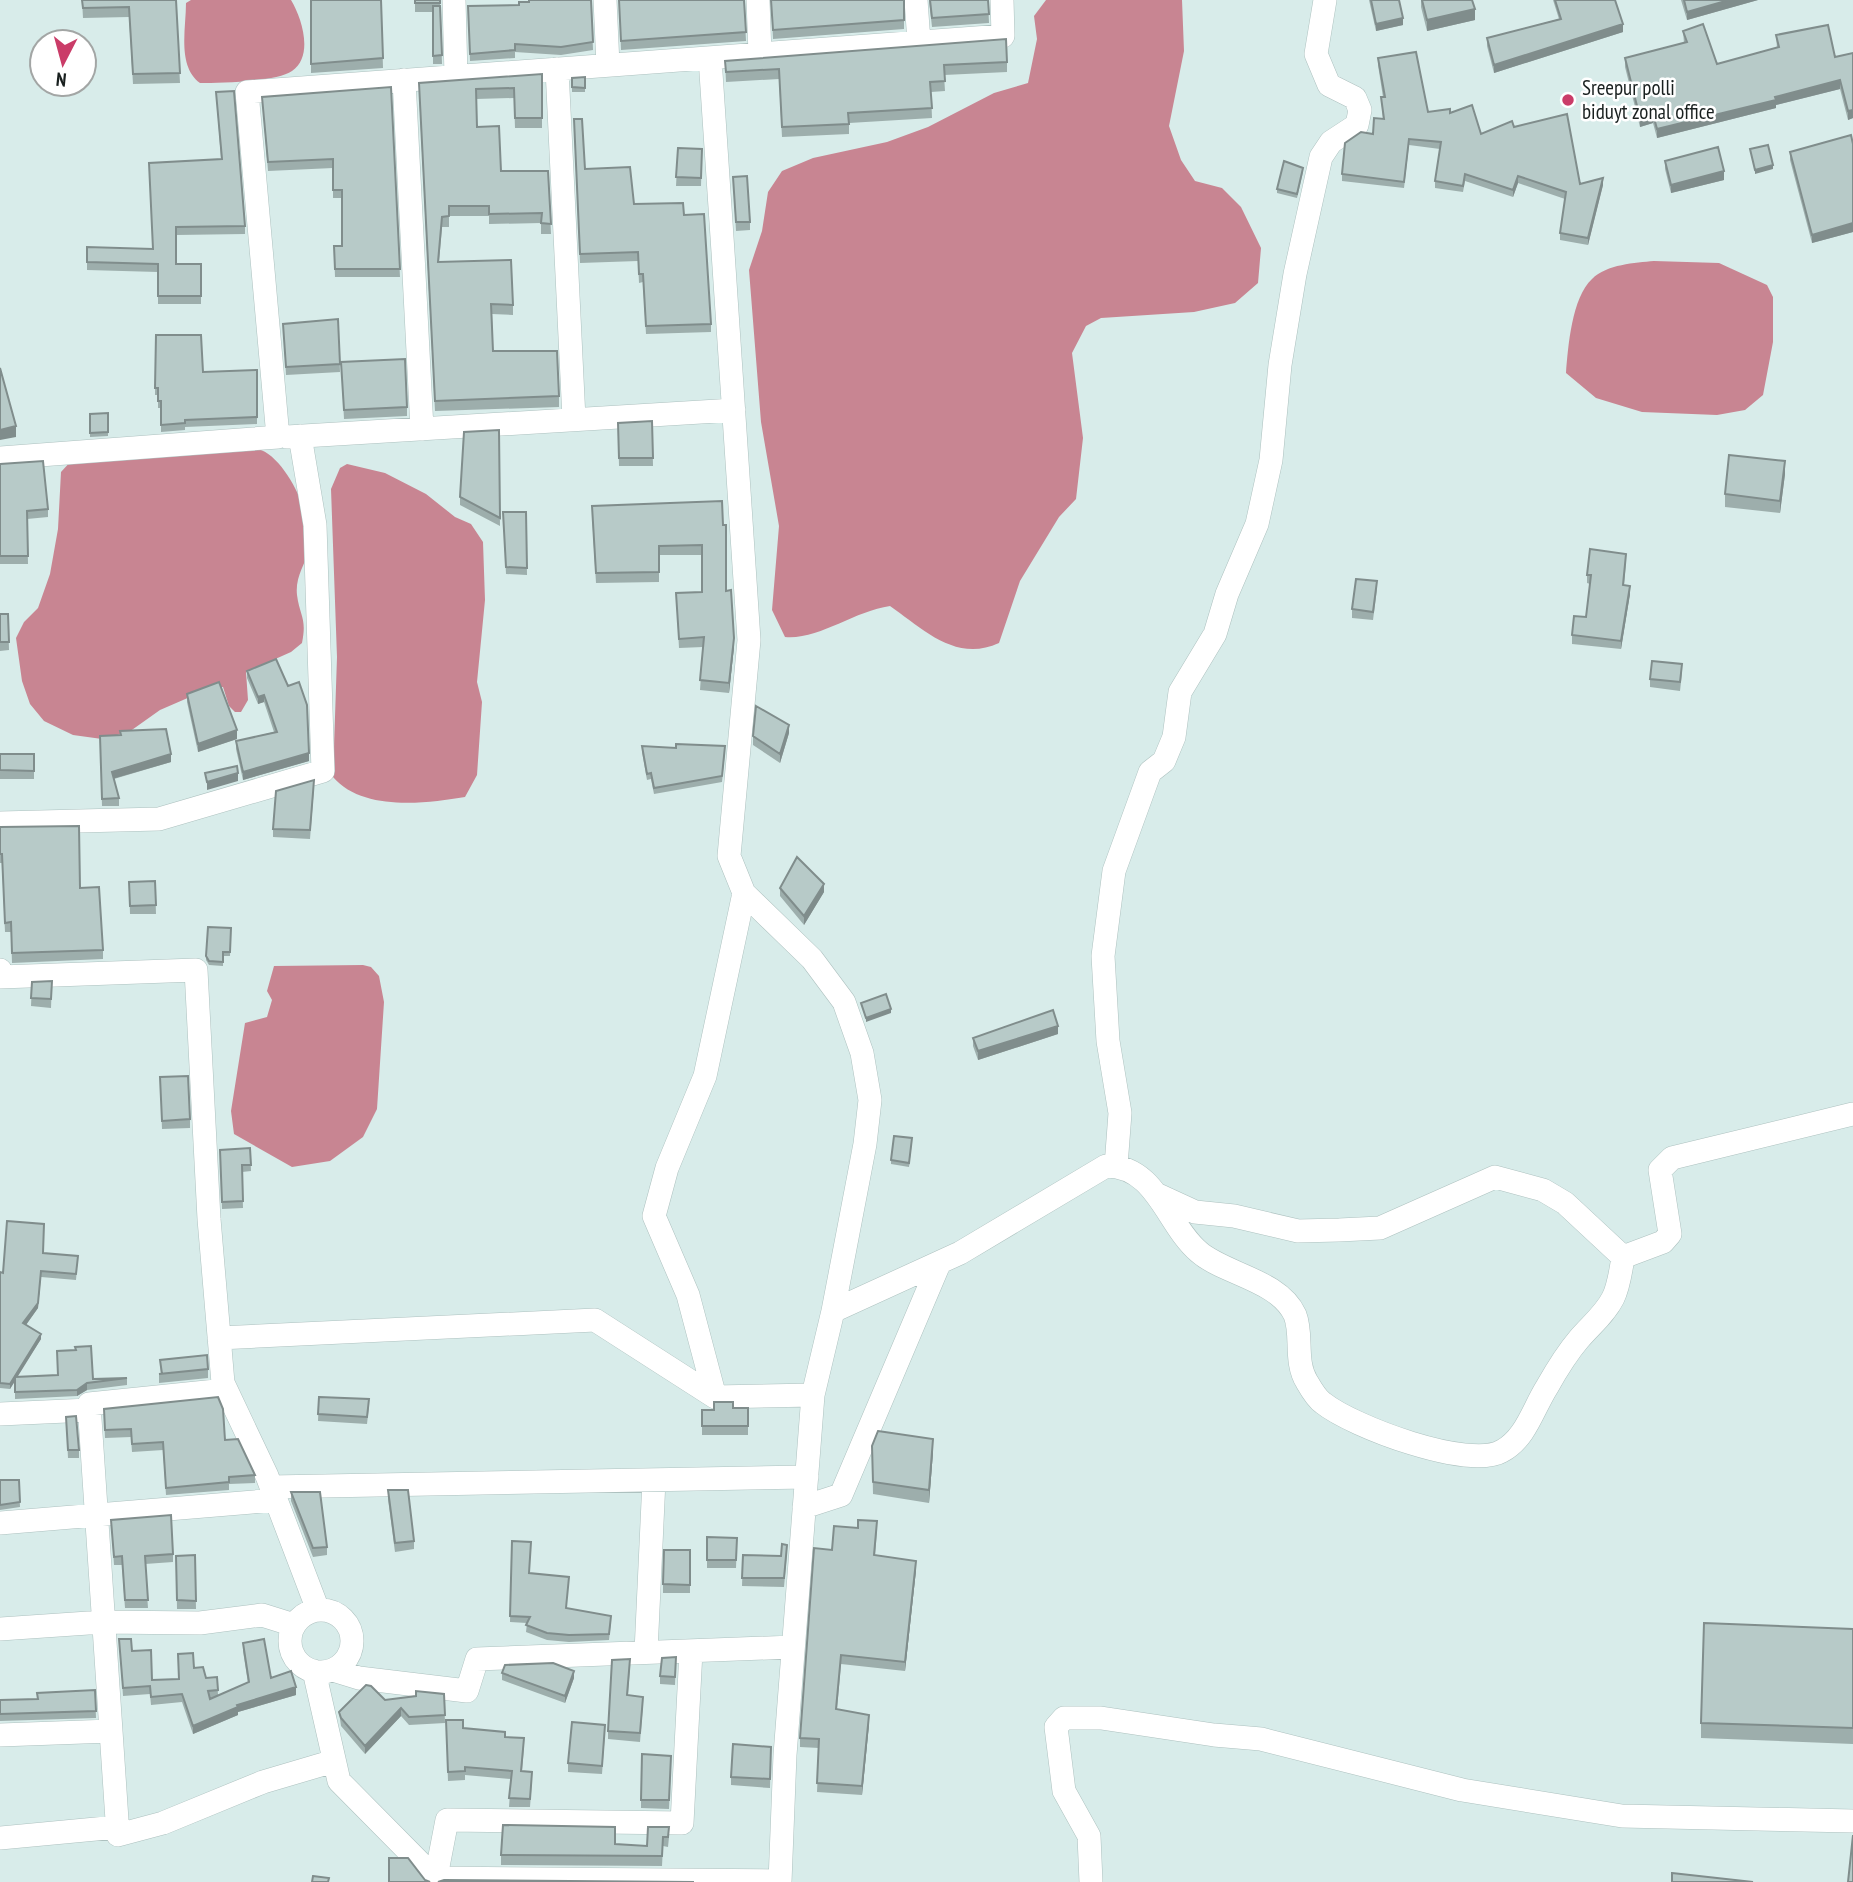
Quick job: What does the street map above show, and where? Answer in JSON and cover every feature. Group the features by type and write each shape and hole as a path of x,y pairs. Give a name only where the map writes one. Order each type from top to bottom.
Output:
{"street":[{"path":"454,0 456,76"},
{"path":"605,0 608,65"},
{"path":"758,0 760,54"},
{"path":"916,0 919,42"},
{"path":"0,823 159,819 323,771 315,525 289,437 247,92 1003,36 1002,0"},
{"path":"1116,1166 1120,1113 1108,1041 1103,956 1114,871 1150,772 1164,761 1174,737 1180,692 1195,672 1215,634 1227,594 1257,524 1271,460 1280,365 1295,274 1321,157 1331,142 1356,125 1360,110 1355,98 1329,85 1316,54 1325,0"},
{"path":"324,1671 334,1761 339,1781 435,1880 780,1882 793,1647 813,1395 865,1144 870,1100 862,1053 844,1002 820,970 744,892 729,856 749,640 710,58"},
{"path":"557,69 574,419"},
{"path":"404,80 422,429"},
{"path":"0,458 734,410"},
{"path":"715,1397 688,1295 654,1216 667,1168 705,1076 744,892"},
{"path":"0,970 0,977 196,970 209,1219 226,1390 273,1494 318,1610"},
{"path":"1623,1257 1663,1242 1670,1234 1660,1170 1672,1158 1853,1114"},
{"path":"832,1311 939,1264 1106,1166 1116,1166 1137,1174 1156,1193 1201,1254 1280,1297 1295,1316 1298,1356 1306,1380 1322,1403 1371,1429 1415,1444 1485,1458 1517,1441 1546,1388 1578,1340 1604,1313 1614,1296 1623,1257"},
{"path":"1156,1193 1195,1212 1234,1216 1298,1231 1339,1230 1380,1228 1495,1177 1543,1190 1565,1203 1623,1257"},
{"path":"804,1507 841,1496 939,1264"},
{"path":"219,1338 595,1320 715,1397 813,1395"},
{"path":"226,1390 89,1404 118,1835 163,1823 263,1782 334,1761"},
{"path":"0,1414 89,1410"},
{"path":"0,1522 96,1515 273,1494 807,1477"},
{"path":"646,1652 654,1480"},
{"path":"324,1671 348,1657 352,1639 345,1621 337,1615 318,1610 309,1612 295,1625 291,1634 292,1653 298,1662 324,1671 359,1678 467,1691 477,1659 793,1647"},
{"path":"0,1629 103,1622 200,1623 262,1615 295,1625"},
{"path":"435,1880 447,1820 682,1823 691,1651"},
{"path":"1090,1882 1089,1836 1085,1825 1067,1801 1062,1782 1063,1768 1056,1727 1064,1718 1101,1718 1214,1735 1261,1739 1462,1790 1622,1816 1853,1821"},
{"path":"0,1735 111,1731"},
{"path":"0,1838 117,1827"}],"shaded area":[{"path":"191,0 291,0 304,37 303,56 299,64 292,71 274,78 200,83 193,76 185,57 186,3"},
{"path":"1046,0 1182,0 1184,51 1169,126 1181,160 1195,181 1222,188 1241,207 1261,248 1258,283 1235,303 1194,312 1101,318 1086,326 1072,353 1083,438 1076,499 1059,517 1020,581 999,643 968,649 954,646 928,633 890,606 863,613 811,634 785,637 772,610 779,526 761,422 749,270 762,231 768,192 782,171 813,158 887,142 928,127 994,93 1028,83 1037,39 1034,16"},
{"path":"1654,261 1719,263 1767,285 1773,297 1773,342 1763,395 1745,410 1717,415 1642,412 1596,398 1566,373 1572,323 1585,287 1605,270"},
{"path":"258,449 269,454 288,476 297,491 308,523 309,549 297,589 303,623 302,643 291,652 246,672 248,700 241,712 235,712 229,706 223,687 213,687 160,710 129,732 102,739 73,735 44,721 30,704 22,681 16,638 24,622 38,608 50,574 58,529 61,472 72,460"},
{"path":"347,464 385,473 426,494 455,517 471,524 483,542 485,600 477,682 482,702 477,775 465,797 413,803 377,800 345,788 333,777 337,657 331,489 340,468"},
{"path":"274,966 371,967 379,976 384,1002 377,1109 363,1137 330,1161 292,1167 234,1134 231,1111 245,1023 267,1017 272,1000 267,991"}],"building":[{"path":"82,0 176,0 180,73 133,74 129,7 83,8"},
{"path":"311,0 381,0 383,58 311,64"},
{"path":"415,0 440,0 440,3 415,3"},
{"path":"591,0 593,42 561,47 515,44 515,50 470,54 468,6 519,5 519,2"},
{"path":"619,0 744,0 746,32 621,41"},
{"path":"771,0 904,0 904,20 773,30"},
{"path":"930,0 988,0 989,14 932,18"},
{"path":"1371,0 1399,0 1403,18 1376,24"},
{"path":"1422,0 1472,0 1475,9 1427,20"},
{"path":"1555,0 1615,0 1623,24 1494,65 1487,38 1561,19"},
{"path":"1684,0 1729,0 1687,12"},
{"path":"433,6 440,6 442,55 433,56"},
{"path":"1703,24 1717,64 1779,47 1776,35 1828,25 1835,57 1853,53 1853,110 1848,111 1840,80 1775,97 1776,100 1657,129 1653,114 1640,118 1625,58 1687,42 1683,31"},
{"path":"1006,39 1007,62 944,65 945,81 930,82 932,108 848,113 849,124 782,127 779,69 726,72 725,61"},
{"path":"1416,52 1428,112 1450,109 1450,113 1472,105 1481,134 1512,121 1514,127 1567,114 1580,184 1603,178 1588,238 1560,233 1566,192 1518,176 1513,190 1465,174 1463,186 1435,181 1441,142 1409,139 1404,182 1342,174 1345,143 1361,132 1373,134 1374,118 1384,119 1381,97 1385,97 1378,58"},
{"path":"542,74 542,118 515,118 514,88 476,89 477,127 499,126 501,171 548,171 551,224 541,223 542,213 489,214 489,206 449,206 449,216 442,217 438,262 511,260 513,305 491,304 493,351 557,351 559,396 435,401 419,83"},
{"path":"585,77 585,88 572,87 572,78"},
{"path":"391,87 400,269 335,269 334,246 342,246 342,190 333,190 333,159 268,162 262,97"},
{"path":"234,91 245,226 176,227 176,264 201,264 201,296 158,296 158,264 87,262 87,247 153,249 149,163 222,159 216,92"},
{"path":"574,119 582,119 585,169 630,167 634,204 683,203 684,215 704,214 711,324 646,326 643,274 639,274 638,252 580,254"},
{"path":"1851,135 1853,223 1812,235 1790,152"},
{"path":"1768,145 1773,165 1755,170 1750,149"},
{"path":"1718,147 1724,171 1671,185 1665,161"},
{"path":"678,148 702,149 701,178 676,177"},
{"path":"1284,161 1303,168 1297,194 1277,189"},
{"path":"747,176 750,222 736,222 733,177"},
{"path":"338,319 340,364 286,367 283,324"},
{"path":"156,335 201,335 203,372 257,370 257,417 185,420 185,423 161,425 161,401 158,401 158,388 155,388"},
{"path":"405,359 407,407 344,410 341,362"},
{"path":"0,368 16,426 0,430"},
{"path":"108,413 108,432 90,433 90,414"},
{"path":"652,421 653,458 619,458 618,423"},
{"path":"499,430 500,518 460,497 464,432"},
{"path":"1729,455 1785,461 1780,501 1725,494"},
{"path":"43,461 48,509 27,511 28,556 0,556 0,464"},
{"path":"722,501 723,525 726,525 726,591 731,590 734,638 729,683 700,680 704,637 679,639 676,593 702,592 702,545 659,546 659,572 596,573 592,506"},
{"path":"503,512 526,512 527,568 506,567"},
{"path":"1590,549 1626,554 1623,585 1630,586 1621,641 1572,635 1574,616 1586,617 1591,575 1587,575"},
{"path":"1356,579 1377,581 1373,612 1352,609"},
{"path":"0,614 8,614 9,642 0,642"},
{"path":"276,659 288,686 299,682 307,705 309,753 243,772 236,741 277,732 264,695 258,697 247,671"},
{"path":"1652,661 1682,664 1680,682 1650,679"},
{"path":"219,682 237,730 198,744 187,694"},
{"path":"756,706 789,725 780,754 753,736"},
{"path":"166,729 171,754 112,772 119,798 102,799 100,736 121,735 120,731"},
{"path":"676,744 725,746 722,776 654,788 651,773 647,774 642,746 676,748"},
{"path":"0,754 34,754 34,771 0,770"},
{"path":"237,766 238,773 207,782 205,773"},
{"path":"314,780 310,830 273,829 276,791"},
{"path":"79,826 80,888 99,887 103,950 12,953 11,922 5,923 0,827"},
{"path":"797,857 824,884 804,916 780,888"},
{"path":"155,881 156,905 130,906 129,882"},
{"path":"208,927 231,928 230,952 223,952 223,962 209,961 206,956"},
{"path":"52,981 51,999 31,998 32,982"},
{"path":"886,994 891,1009 866,1018 861,1003"},
{"path":"1053,1010 1058,1026 978,1051 973,1038"},
{"path":"188,1076 190,1119 162,1121 160,1077"},
{"path":"894,1136 912,1138 909,1163 891,1160"},
{"path":"250,1148 251,1165 242,1165 243,1201 222,1202 220,1150"},
{"path":"7,1221 44,1224 43,1253 78,1256 76,1274 41,1271 38,1303 23,1323 41,1334 10,1384 0,1383 0,1272 3,1273"},
{"path":"91,1346 93,1379 127,1378 87,1383 77,1390 15,1392 15,1377 58,1375 57,1351"},
{"path":"207,1355 208,1369 162,1374 160,1360"},
{"path":"218,1397 223,1409 225,1440 238,1439 255,1475 229,1477 229,1482 166,1488 163,1442 132,1444 131,1429 105,1430 104,1409"},
{"path":"319,1397 369,1399 367,1417 318,1414"},
{"path":"714,1402 733,1402 733,1408 748,1408 748,1426 702,1426 702,1410 714,1410"},
{"path":"76,1416 79,1450 68,1450 66,1417"},
{"path":"878,1431 933,1439 929,1490 873,1482 872,1446"},
{"path":"0,1480 19,1480 20,1502 0,1505"},
{"path":"388,1490 408,1490 414,1541 395,1543"},
{"path":"291,1492 320,1492 327,1547 313,1548"},
{"path":"171,1515 173,1554 145,1556 148,1600 125,1600 122,1556 114,1557 111,1520"},
{"path":"858,1520 877,1521 874,1555 916,1561 905,1662 841,1655 836,1709 869,1715 862,1786 817,1783 819,1739 800,1738 814,1548 832,1550 834,1526 858,1528"},
{"path":"707,1537 737,1538 736,1560 707,1560"},
{"path":"512,1541 531,1542 529,1573 569,1577 566,1608 611,1616 609,1634 547,1633 526,1625 530,1617 510,1616"},
{"path":"782,1544 787,1545 784,1578 742,1578 743,1555 781,1556"},
{"path":"664,1550 690,1550 690,1585 663,1584"},
{"path":"195,1555 196,1601 177,1600 176,1556"},
{"path":"1704,1623 1853,1629 1853,1728 1701,1723"},
{"path":"119,1639 131,1639 132,1651 151,1650 152,1680 179,1679 178,1654 193,1653 194,1668 203,1667 206,1678 217,1677 218,1690 208,1691 210,1699 249,1682 243,1643 264,1639 271,1678 291,1671 296,1687 237,1705 238,1707 193,1726 182,1694 151,1697 150,1686 123,1688"},
{"path":"676,1657 675,1677 660,1676 662,1658"},
{"path":"630,1659 627,1695 643,1697 640,1733 608,1731 612,1660"},
{"path":"553,1663 574,1671 565,1696 502,1673 505,1665"},
{"path":"366,1685 371,1686 385,1700 416,1696 416,1691 444,1694 445,1715 409,1717 401,1708 365,1746 339,1712"},
{"path":"95,1690 96,1711 0,1714 0,1700 38,1699 37,1693"},
{"path":"446,1720 463,1720 463,1728 505,1732 505,1737 524,1738 521,1771 532,1772 530,1799 509,1798 512,1771 465,1767 465,1771 448,1772"},
{"path":"572,1722 605,1725 602,1766 568,1763"},
{"path":"733,1744 771,1747 770,1779 731,1777"},
{"path":"642,1754 671,1756 669,1800 641,1800"},
{"path":"503,1825 615,1827 615,1844 647,1846 648,1827 669,1827 668,1837 663,1837 662,1856 501,1855"},
{"path":"1853,1835 1853,1882 1848,1882"},
{"path":"389,1858 408,1858 425,1880 430,1882 389,1882"},
{"path":"1672,1873 1753,1882 1672,1882"},
{"path":"313,1876 329,1878 328,1882 312,1882"},
{"path":"444,1880 694,1882 438,1882"}],"place":[{"name":"Sreepur polli biduyt zonal office","path":"1568,100"}]}
